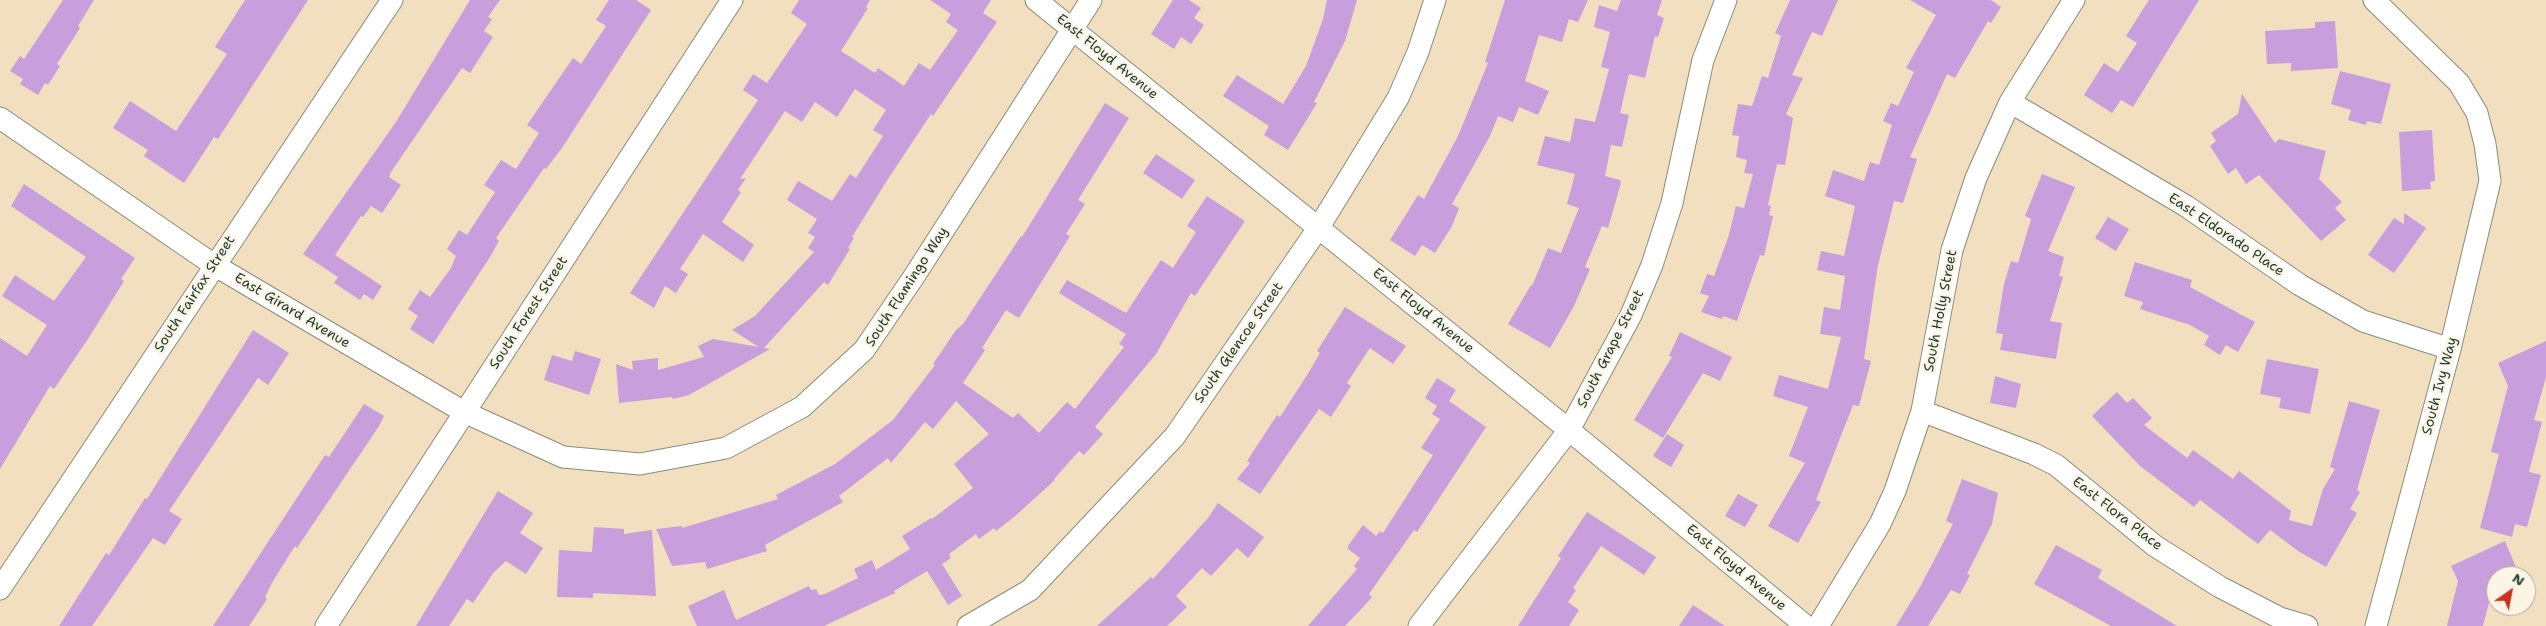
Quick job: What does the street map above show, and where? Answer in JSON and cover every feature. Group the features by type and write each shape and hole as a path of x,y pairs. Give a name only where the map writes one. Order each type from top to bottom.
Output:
{"street":[{"name":"South Fairfax Street","path":"0,589 392,0"},
{"name":"South Forest Street","path":"326,626 732,0"},
{"name":"East Floyd Avenue","path":"1036,0 1569,430 1806,626"},
{"name":"South Flamingo Way","path":"464,412 563,457 640,464 726,448 802,407 864,350 916,275 1091,0"},
{"name":"South Glencoe Street","path":"968,626 1030,590 1175,436 1319,227 1398,98 1418,52 1435,0"},
{"name":"South Grape Street","path":"1418,626 1569,430 1631,315 1652,265 1672,203 1703,60 1726,0"},
{"name":"South Holly Street","path":"1818,626 1880,524 1895,491 1922,411 1952,250 1976,178 2010,102 2074,0"},
{"name":"South Ivy Way","path":"2374,0 2455,77 2478,113 2485,144 2490,181 2450,349 2376,626"},
{"name":"East Eldorado Place","path":"2010,102 2186,206 2300,285 2363,321 2450,349"},
{"name":"East Girard Avenue","path":"0,118 214,265 464,412"},
{"name":"East Flora Place","path":"1922,411 2034,454 2056,465 2155,546 2220,587 2280,618 2307,626"}],"building":[{"path":"63,0 94,0 78,26 80,28 57,64 60,66 48,85 45,83 38,95 20,84 23,79 10,71 20,56 24,59"},
{"path":"245,0 308,0 218,139 214,137 184,183 144,156 148,150 113,128 130,101 176,131 227,54 215,47"},
{"path":"470,0 500,0 488,17 492,19 484,31 493,37 470,73 462,68 391,172 389,177 401,185 382,213 371,206 363,217 361,216 335,255 382,286 373,300 364,294 360,300 334,283 338,277 303,254 396,122"},
{"path":"609,0 636,0 651,10 562,148 546,169 544,168 496,238 499,241 490,257 433,344 410,329 418,316 408,309 420,290 430,297 451,268 456,256 447,249 459,230 467,235 495,192 484,185 501,160 516,169 539,133 527,125 573,58 581,64 606,26 596,20"},
{"path":"799,0 870,0 866,7 868,8 841,51 875,73 878,68 904,86 919,63 930,70 958,30 946,22 951,14 930,0 991,0 983,13 997,22 933,116 931,114 886,182 852,237 854,238 848,248 850,249 828,285 824,282 764,348 770,349 689,395 673,399 672,397 619,403 616,364 633,370 632,361 658,358 658,370 704,357 698,346 713,339 759,347 732,330 755,316 814,252 808,248 815,237 808,233 817,219 787,200 798,181 832,201 850,174 856,178 883,136 873,130 886,110 855,89 837,117 815,102 802,122 785,111 740,179 746,178 738,190 741,192 722,222 754,245 743,262 703,234 680,269 688,274 676,293 665,286 654,308 630,293 758,100 743,90 753,74 767,83 807,24 791,13"},
{"path":"1173,0 1189,0 1201,8 1194,18 1204,25 1191,44 1181,37 1174,49 1151,34"},
{"path":"1327,0 1357,0 1345,41 1314,102 1317,103 1288,150 1264,135 1269,126 1223,96 1237,75 1283,104 1306,66 1323,19"},
{"path":"1505,0 1588,0 1578,22 1569,19 1562,42 1539,35 1525,81 1549,91 1538,115 1519,107 1513,122 1498,116 1490,136 1452,204 1459,208 1452,226 1435,253 1422,245 1415,256 1390,240 1418,195 1424,199 1458,136 1488,63 1485,62"},
{"path":"1621,0 1662,0 1657,15 1664,18 1658,37 1655,36 1645,78 1629,74 1620,113 1629,115 1622,147 1611,145 1605,176 1620,180 1621,183 1608,228 1602,226 1585,267 1590,269 1574,306 1550,348 1508,324 1532,286 1548,248 1561,253 1579,208 1567,204 1575,174 1537,165 1545,136 1570,142 1575,118 1595,122 1609,69 1601,67 1610,32 1594,27 1599,5 1617,11"},
{"path":"1790,0 1838,0 1822,36 1812,32 1792,75 1803,78 1786,114 1793,118 1785,165 1777,164 1768,205 1771,206 1769,215 1773,216 1764,256 1760,255 1737,321 1723,316 1722,319 1701,312 1709,296 1700,293 1707,274 1714,276 1728,238 1736,206 1744,208 1753,174 1744,173 1747,160 1736,157 1739,136 1732,135 1738,104 1752,106 1762,76 1768,78 1781,36 1775,33"},
{"path":"1910,0 1991,0 2001,7 1991,23 1988,21 1955,78 1947,74 1910,157 1917,159 1903,203 1894,201 1878,265 1864,359 1871,361 1859,406 1853,405 1816,500 1821,502 1798,543 1768,526 1805,463 1789,456 1808,407 1773,396 1779,375 1828,389 1841,337 1820,334 1824,307 1840,310 1845,276 1817,270 1821,251 1844,256 1855,206 1825,196 1833,170 1864,181 1870,162 1879,165 1892,125 1883,121 1891,103 1898,106 1914,72 1906,68 1936,15"},
{"path":"2149,0 2199,0 2133,107 2121,100 2112,113 2084,95 2104,63 2118,72 2137,43 2126,36"},
{"path":"2335,21 2338,68 2291,71 2291,63 2267,64 2265,31 2315,28 2315,22"},
{"path":"2340,71 2391,84 2381,124 2367,121 2366,125 2348,120 2351,110 2331,104"},
{"path":"2242,94 2275,143 2279,139 2326,151 2319,179 2342,202 2335,208 2346,220 2321,241 2259,175 2246,184 2236,168 2228,174 2210,146 2216,141 2211,133 2238,114"},
{"path":"1105,103 1129,118 1078,200 1085,204 1066,234 1070,236 1019,318 1006,310 982,348 985,350 963,383 1013,418 1018,413 1039,433 1067,402 1075,409 1124,347 1119,344 1126,334 1059,293 1067,280 1126,313 1161,260 1173,268 1196,232 1187,226 1207,196 1245,221 1195,296 1191,293 1156,354 1095,427 1103,434 1084,455 1079,451 1055,480 1014,517 996,531 994,528 979,539 976,534 949,554 951,558 942,564 962,596 948,605 927,571 894,591 895,593 824,626 697,626 688,606 724,590 736,620 809,586 811,590 816,589 819,595 825,594 858,578 854,569 872,560 876,570 910,549 902,536 932,519 973,488 954,464 989,434 956,401 933,429 925,422 891,463 888,458 839,496 843,502 765,545 767,551 707,569 705,562 672,566 656,529 682,526 682,528 778,499 776,495 835,464 893,420 935,365 933,364 956,330 963,324 1022,237"},
{"path":"2432,130 2435,181 2430,182 2431,189 2402,191 2399,132"},
{"path":"1156,154 1195,180 1182,199 1143,173"},
{"path":"2042,174 2075,187 2048,251 2064,257 2059,276 2063,277 2050,321 2062,323 2056,359 2000,350 2003,334 1996,333 2004,284 2011,261 2018,263 2031,219 2025,216"},
{"path":"24,184 135,258 121,279 124,281 88,339 54,389 50,386 0,469 0,338 27,356 47,325 2,296 15,275 54,301 86,257 11,206"},
{"path":"2404,213 2426,228 2394,273 2368,255 2394,218 2404,224"},
{"path":"2108,217 2129,229 2116,251 2095,238"},
{"path":"2135,262 2192,280 2190,287 2255,322 2238,352 2226,345 2220,355 2204,345 2209,336 2190,325 2140,309 2143,302 2124,296"},
{"path":"1345,307 1406,346 1393,364 1370,348 1347,383 1351,386 1331,417 1319,409 1260,494 1237,479 1250,463 1247,461 1277,415 1280,417 1309,372 1320,353 1317,351"},
{"path":"253,330 289,353 268,385 258,378 169,511 182,519 165,545 153,538 92,626 59,626 106,553 109,555 145,498 147,499"},
{"path":"1680,332 1732,357 1720,381 1703,373 1663,438 1634,420 1672,357 1669,356"},
{"path":"2546,341 2546,377 2534,420 2542,422 2529,472 2541,475 2527,527 2515,524 2512,537 2480,528 2499,454 2491,452 2508,386 2498,363"},
{"path":"575,351 601,359 589,395 544,380 552,355 572,361"},
{"path":"2267,359 2319,369 2310,414 2279,408 2281,398 2260,394"},
{"path":"1995,376 2021,384 2016,408 1990,403"},
{"path":"1437,378 1456,390 1449,401 1486,427 1417,532 1414,530 1369,594 1372,597 1365,605 1345,626 1308,626 1357,569 1354,566 1360,558 1348,549 1348,546 1363,525 1376,536 1380,531 1383,533 1433,455 1421,448 1440,419 1432,414 1437,406 1425,398"},
{"path":"2117,392 2127,403 2133,398 2152,418 2144,425 2187,458 2193,450 2233,479 2239,471 2291,511 2289,520 2312,526 2323,489 2335,469 2330,467 2349,401 2380,410 2357,490 2360,492 2350,509 2357,513 2326,567 2298,551 2270,530 2258,544 2200,500 2194,507 2140,466 2092,416"},
{"path":"364,404 384,416 379,426 297,548 295,546 273,581 265,597 267,599 249,626 213,626 325,455 329,457"},
{"path":"1667,434 1684,445 1671,467 1653,456"},
{"path":"1962,479 1998,493 1992,524 1967,574 1970,575 1960,594 1951,590 1928,626 1896,626 1920,587 1953,524 1946,521"},
{"path":"498,491 533,513 520,533 543,548 526,574 506,561 494,572 473,603 467,599 449,626 416,626"},
{"path":"1738,494 1758,505 1745,527 1725,516"},
{"path":"1218,503 1264,537 1248,558 1237,548 1211,576 1202,568 1176,596 1187,607 1167,626 1097,626 1151,577 1153,579 1208,518"},
{"path":"1587,512 1656,557 1644,575 1601,546 1573,588 1576,590 1568,602 1579,610 1569,626 1518,626 1561,558 1558,556"},
{"path":"594,527 624,529 624,534 652,530 656,596 593,593 593,598 557,597 559,550 592,552"},
{"path":"2505,541 2515,566 2486,566 2486,614 2483,626 2447,626 2458,581 2451,566"},
{"path":"2056,545 2102,570 2098,578 2177,626 2111,626 2034,584"},
{"path":"1693,605 1725,626 1679,626"}]}
